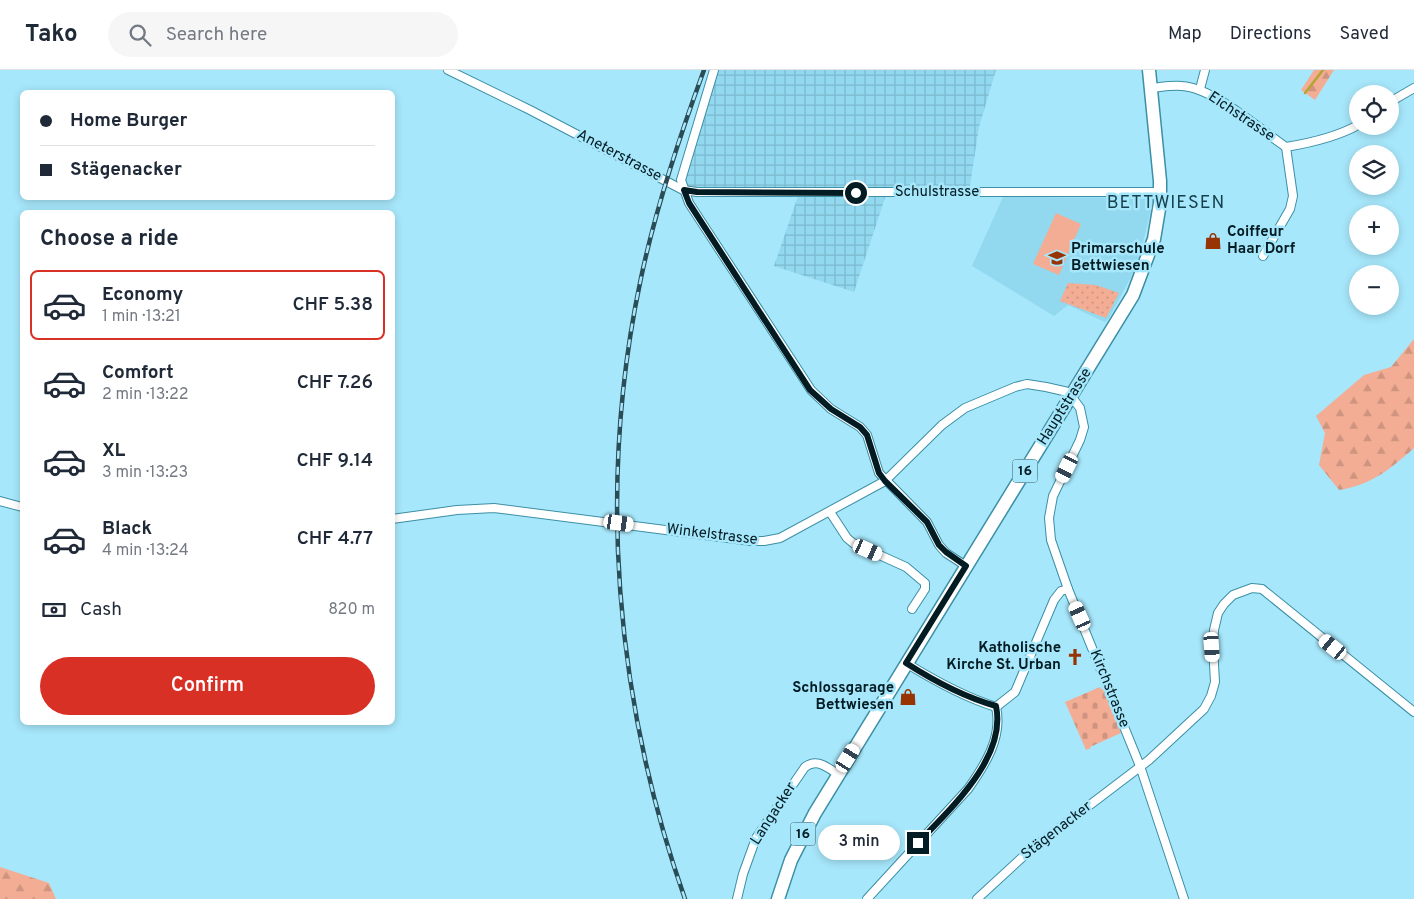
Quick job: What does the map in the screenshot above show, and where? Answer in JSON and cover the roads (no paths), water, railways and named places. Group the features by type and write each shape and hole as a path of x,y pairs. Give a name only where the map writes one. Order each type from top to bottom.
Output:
{"main road":[{"name":"Hauptstrasse","path":"778,899 799,841 838,774 1133,296 1154,239 1160,192 1149,70"}],"street":[{"name":"Aneterstrasse","path":"448,70 530,110 684,190"},
{"path":"714,70 681,180 689,203 810,390 831,409 860,427 867,435 879,473 885,481 923,517 939,545 966,566"},
{"path":"1200,89 1205,70"},
{"name":"Eichstrasse","path":"1151,88 1182,86 1200,89 1236,111 1286,146 1301,145 1349,130"},
{"path":"1399,97 1414,88"},
{"path":"1263,256 1290,209 1293,196 1286,146"},
{"name":"Schulstrasse","path":"684,190 697,192 781,193 1160,192"},
{"name":"Winkelstrasse","path":"395,519 457,510 494,508 751,541 764,541 780,538 885,481 942,425 965,408 1015,387 1027,384 1065,391 1071,397"},
{"name":"Kirchstrasse","path":"1071,397 1080,408 1084,427 1080,440 1053,496 1049,518 1051,540 1068,589 1140,766 1184,899"},
{"path":"0,502 20,506"},
{"path":"830,512 847,538 853,543 906,567 925,583 925,589 912,609"},
{"name":"Stägenacker","path":"977,899 1028,852 1140,766 1204,710 1215,682 1212,647 1218,613 1233,595 1252,588 1262,589 1414,712"},
{"path":"996,706 1015,692 1054,600 1061,591 1068,589"},
{"path":"906,663 941,684 996,706"},
{"path":"867,899 968,789 981,770 998,732 996,706"},
{"name":"Langacker","path":"737,899 743,874 756,838 805,767 810,763 816,762 838,774"}],"waterway":[{"path":"1305,93 1323,70"}],"railway":[{"path":"685,899 661,824 642,747 629,669 620,591 617,513 619,434 627,356 641,278 669,173 704,70"}],"place":[{"name":"Coiffeur Haar Dorf","path":"1213,241"},
{"name":"Primarschule Bettwiesen","path":"1057,258"},
{"name":"Katholische Kirche St. Urban","path":"1075,657"},
{"name":"Schlossgarage Bettwiesen","path":"908,697"}],"district":[{"name":"BETTWIESEN","path":"1166,203"}]}
